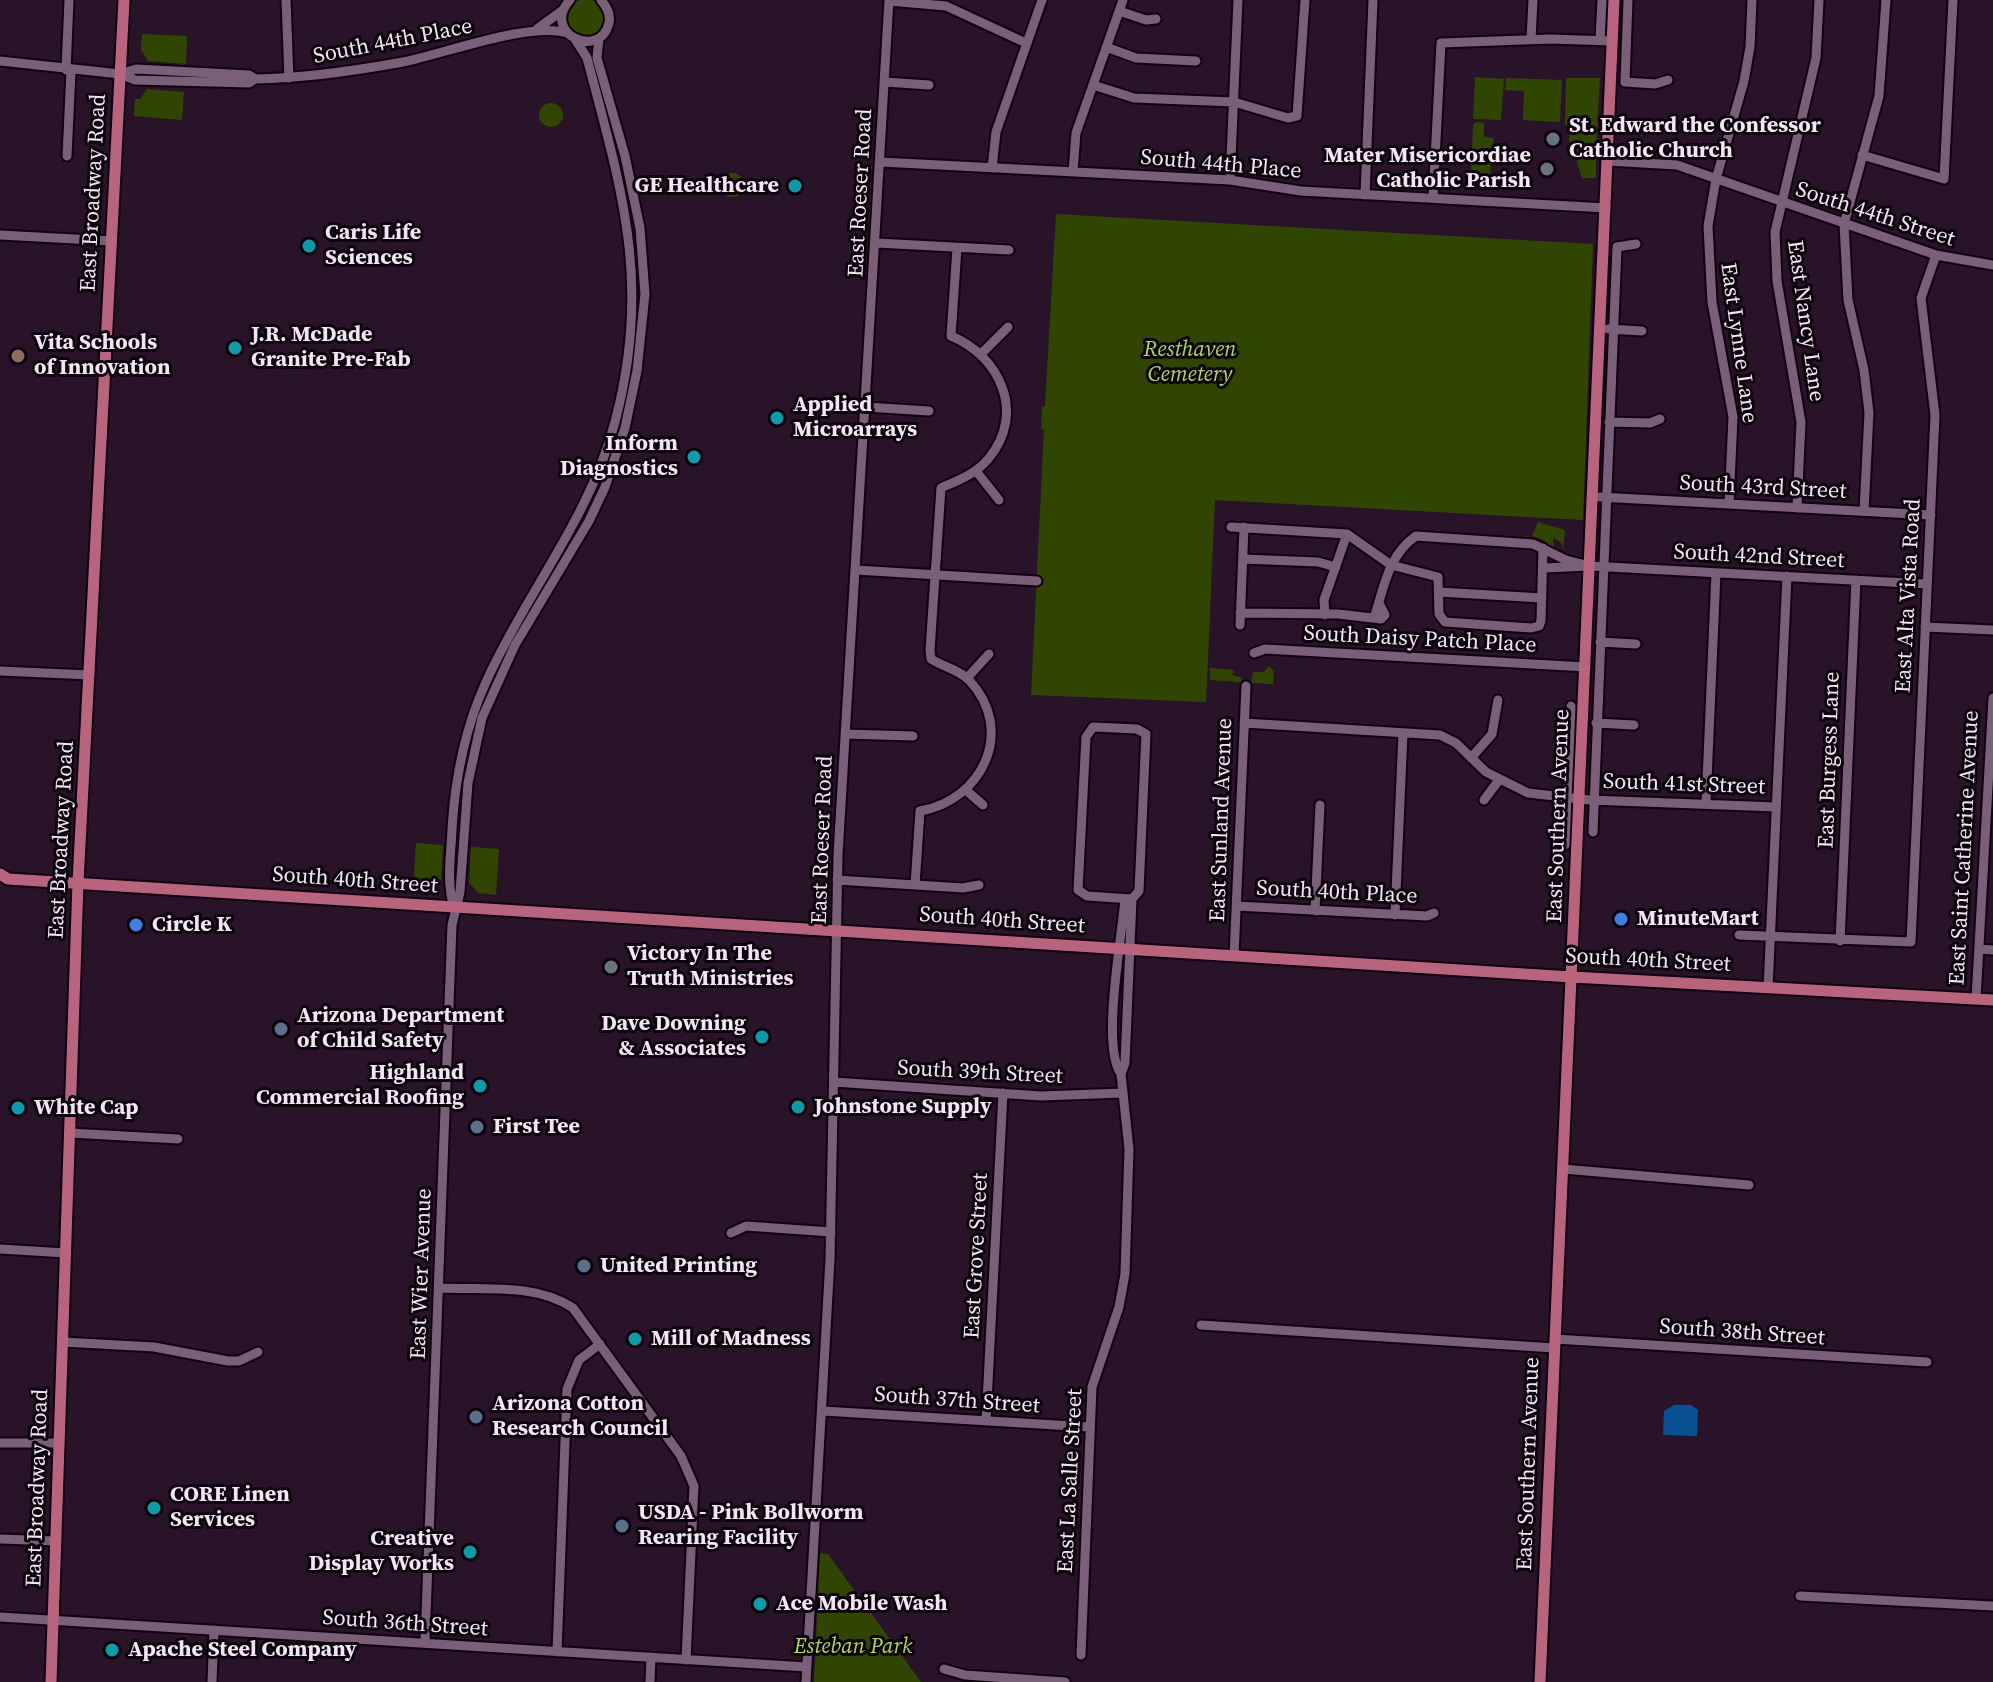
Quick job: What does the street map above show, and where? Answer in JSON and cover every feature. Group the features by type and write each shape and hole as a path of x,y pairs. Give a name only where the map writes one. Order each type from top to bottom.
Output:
{"main road":[{"name":"East Broadway Road","path":"51,1682 78,882 124,0"},
{"name":"East Southern Avenue","path":"1540,1682 1572,977 1586,799 1586,667 1593,497 1607,329 1606,41 1614,0"},
{"name":"South 40th Street","path":"3,879 1572,977 1993,1000"}],"street":[{"path":"67,156 69,0"},
{"path":"286,0 289,78"},
{"name":"South 44th Place","path":"0,61 120,74 138,69 249,75 255,79 289,78 408,61 537,29 563,10 570,0"},
{"path":"454,907 460,892 470,768 482,718 515,645 581,534 605,487 625,428 637,371 645,294 640,228 632,184 598,66 599,38 609,21 601,0"},
{"path":"889,0 960,5 1026,43"},
{"name":"East Roeser Road","path":"806,1682 831,1232 837,880 889,0"},
{"path":"992,168 996,132 1042,0"},
{"path":"1073,172 1076,133 1123,0"},
{"path":"1230,180 1238,0"},
{"path":"1093,85 1134,98 1234,102 1288,118 1297,116 1305,0"},
{"path":"1365,195 1373,0"},
{"path":"1531,39 1533,0"},
{"name":"East Southern Avenue","path":"1602,0 1606,41"},
{"path":"1628,0 1625,82 1655,84 1668,80"},
{"name":"East Lynne Lane","path":"1729,504 1733,417 1707,263 1708,226 1716,179 1744,81 1750,47 1752,0"},
{"name":"East Nancy Lane","path":"1797,508 1801,422 1777,281 1775,232 1816,58 1819,0"},
{"path":"1864,511 1869,413 1848,300 1844,224 1879,96 1886,0"},
{"path":"1862,155 1944,179 1953,0"},
{"path":"454,907 448,891 453,822 459,770 472,720 500,655 589,494 616,421 629,354 632,268 624,195 587,58 562,23 563,10"},
{"path":"1119,11 1146,20 1156,19"},
{"name":"South 44th Place","path":"537,29 588,42 599,38"},
{"path":"1433,198 1441,43 1531,39 1606,41"},
{"path":"1106,47 1136,58 1196,61"},
{"path":"885,82 929,85"},
{"name":"South 44th Street","path":"1607,161 1677,165 1936,255 1993,265"},
{"name":"South 44th Place","path":"881,162 1230,180 1301,191 1606,208"},
{"path":"0,235 112,241"},
{"path":"877,243 1009,250"},
{"name":"East Southern Avenue","path":"1593,832 1586,799 1596,723 1600,642 1609,422 1607,329 1617,247 1636,244"},
{"path":"915,885 920,811 939,808 967,791 980,774 990,748 990,720 981,696 967,678 931,659 941,488 976,471 990,457 1002,435 1006,409 1002,385 982,353 951,336 957,248"},
{"name":"East Alta Vista Road","path":"1840,941 1911,942 1935,415 1921,298 1936,255"},
{"path":"982,353 1008,327"},
{"path":"1607,329 1642,331"},
{"path":"866,407 929,411"},
{"path":"1609,422 1650,423 1660,419"},
{"path":"976,471 999,500"},
{"name":"South 43rd Street","path":"1593,497 1931,515"},
{"path":"1231,527 1347,534 1391,565 1438,577 1440,617 1445,622 1539,626 1543,548"},
{"path":"1240,625 1244,527"},
{"path":"1325,615 1324,600 1347,534"},
{"name":"South 42nd Street","path":"1391,565 1401,546 1416,536 1523,543 1590,566"},
{"path":"1243,559 1318,562 1336,567"},
{"name":"South 42nd Street","path":"1544,564 1566,560"},
{"name":"South 42nd Street","path":"1544,564 1926,584"},
{"path":"1240,613 1379,618 1379,603 1391,565"},
{"path":"856,570 1037,581"},
{"path":"1706,804 1716,573"},
{"path":"1768,988 1787,576"},
{"name":"East Burgess Lane","path":"1840,941 1856,580"},
{"path":"1439,592 1542,598"},
{"path":"1925,627 1993,630"},
{"path":"1600,642 1636,644"},
{"name":"South Daisy Patch Place","path":"1254,653 1265,649 1586,667"},
{"path":"967,678 989,654"},
{"path":"0,671 90,675"},
{"name":"East Sunland Avenue","path":"1234,956 1246,686"},
{"name":"East Saint Catherine Avenue","path":"1976,999 1992,698"},
{"path":"1471,758 1492,734 1498,700"},
{"name":"East Southern Avenue","path":"1565,845 1571,706"},
{"name":"South 41st Street","path":"1244,723 1440,735 1456,743 1499,780 1528,793 1567,798 1776,807"},
{"path":"1596,723 1634,725"},
{"name":"East La Salle Street","path":"1081,1655 1092,1387 1119,1307 1125,1274 1129,1149 1121,1074 1115,1066 1113,1038 1131,898 1146,734 1137,729 1101,727 1088,731 1080,894 1131,898"},
{"path":"1395,915 1403,733"},
{"path":"845,734 913,736"},
{"path":"1484,800 1499,780"},
{"path":"967,791 983,805"},
{"path":"1315,911 1320,805"},
{"path":"837,880 963,888 979,885"},
{"name":"South 40th Place","path":"1236,906 1395,915 1427,916 1434,913"},
{"name":"East Wier Avenue","path":"425,1641 454,907"},
{"path":"1739,935 1840,941"},
{"path":"1979,949 1993,950"},
{"name":"South 39th Street","path":"834,1082 1074,1097 1123,1093"},
{"name":"East Grove Street","path":"986,1421 1003,1093"},
{"path":"70,1133 178,1139"},
{"path":"1563,1169 1749,1185"},
{"path":"731,1233 746,1226 831,1232"},
{"path":"0,1249 66,1253"},
{"path":"440,1288 524,1291 560,1299 573,1308 681,1456 694,1486 686,1660"},
{"name":"South 38th Street","path":"1201,1325 1927,1362"},
{"path":"63,1342 154,1347 228,1361 239,1361 258,1352"},
{"path":"557,1652 567,1389 579,1360 600,1344"},
{"name":"South 37th Street","path":"823,1411 1089,1427"},
{"path":"0,1443 60,1443"},
{"path":"0,1539 56,1541"},
{"path":"1800,1596 1993,1606"},
{"name":"South 36th Street","path":"0,1617 807,1667"},
{"path":"212,1682 214,1630"},
{"path":"650,1682 651,1657"},
{"path":"944,1669 965,1675 1065,1682"}],"green space":[{"path":"586,-1 600,4 605,18 600,32 586,37 572,32 567,18 572,4"},
{"path":"142,34 187,36 186,64 148,61 141,50"},
{"path":"1475,77 1504,79 1501,120 1473,119"},
{"path":"1506,78 1562,80 1560,122 1523,120 1524,91 1505,90"},
{"path":"1566,78 1600,78 1596,148 1569,146 1570,126 1565,125"},
{"path":"147,89 184,92 182,120 134,116 135,99 140,99"},
{"path":"551,103 560,106 563,115 560,124 551,127 542,124 539,115 542,106"},
{"path":"1476,122 1484,123 1484,137 1494,138 1489,180 1471,176 1473,125"},
{"path":"1573,149 1596,150 1596,178 1582,178"},
{"path":"732,173 740,177 744,185 740,193 732,197 724,193 720,185 724,177"},
{"name":"Resthaven Cemetery","path":"1056,214 1593,244 1583,520 1215,500 1206,702 1031,695 1044,430 1041,429 1042,407 1045,406"},
{"path":"1538,522 1565,530 1563,550 1561,542 1553,538 1554,549 1544,544 1545,540 1532,536"},
{"path":"1269,666 1274,671 1273,684 1251,683 1253,672 1264,672"},
{"path":"1210,668 1234,670 1232,675 1242,678 1241,682 1210,680"},
{"path":"416,843 443,845 441,882 429,890 413,889"},
{"path":"471,847 499,849 496,895 479,893 469,883"},
{"name":"Esteban Park","path":"820,1553 828,1554 921,1682 814,1682"}],"water":[{"path":"1674,1405 1691,1405 1698,1410 1697,1436 1663,1435 1664,1411"}],"place":[{"name":"St. Edward the Confessor Catholic Church","path":"1553,139"},
{"name":"Mater Misericordiae Catholic Parish","path":"1547,169"},
{"name":"GE Healthcare","path":"795,186"},
{"name":"Caris Life Sciences","path":"309,246"},
{"name":"J.R. McDade Granite Pre-Fab","path":"235,348"},
{"name":"Vita Schools of Innovation","path":"18,356"},
{"name":"Applied Microarrays","path":"777,418"},
{"name":"Inform Diagnostics","path":"694,457"},
{"name":"MinuteMart","path":"1621,919"},
{"name":"Circle K","path":"136,925"},
{"name":"Victory In The Truth Ministries","path":"611,967"},
{"name":"Arizona Department of Child Safety","path":"281,1029"},
{"name":"Dave Downing & Associates","path":"762,1037"},
{"name":"Highland Commercial Roofing","path":"480,1086"},
{"name":"Johnstone Supply","path":"798,1107"},
{"name":"White Cap","path":"18,1108"},
{"name":"First Tee","path":"477,1127"},
{"name":"United Printing","path":"584,1266"},
{"name":"Mill of Madness","path":"635,1339"},
{"name":"Arizona Cotton Research Council","path":"476,1417"},
{"name":"CORE Linen Services","path":"154,1508"},
{"name":"USDA - Pink Bollworm Rearing Facility","path":"622,1526"},
{"name":"Creative Display Works","path":"470,1552"},
{"name":"Ace Mobile Wash","path":"760,1604"},
{"name":"Apache Steel Company","path":"112,1650"}]}
